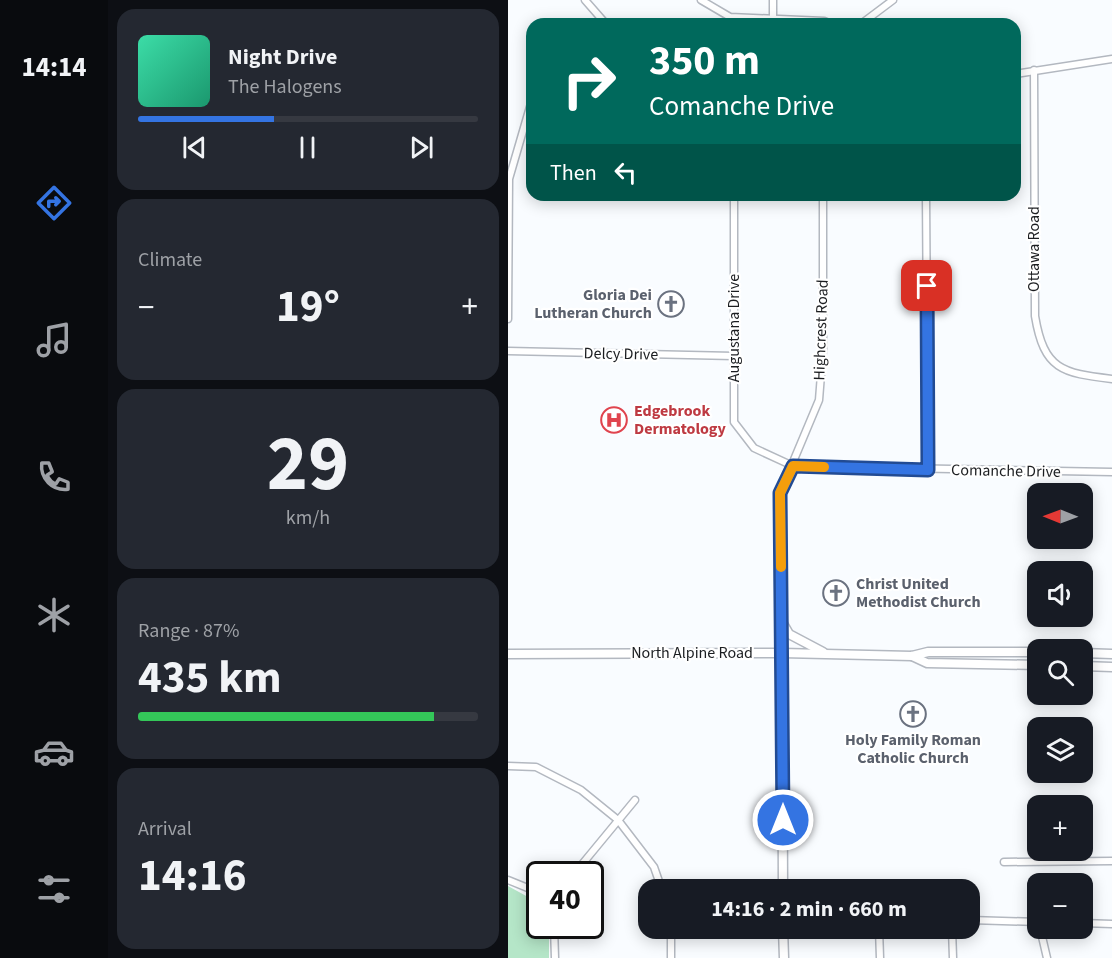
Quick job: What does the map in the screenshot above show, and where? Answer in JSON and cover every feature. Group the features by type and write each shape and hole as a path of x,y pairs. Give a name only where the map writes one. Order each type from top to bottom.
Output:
{"main road":[{"path":"782,622 789,634 829,654"},
{"name":"North Alpine Road","path":"508,654 782,653 912,656 928,652 1027,652"},
{"name":"Highcrest Road","path":"782,653 783,879"},
{"path":"1093,653 1111,654"},
{"name":"North Alpine Road","path":"912,656 927,663 1027,665"},
{"path":"1093,666 1111,667"},
{"path":"783,939 784,958"}],"street":[{"path":"585,0 600,18"},
{"path":"701,0 730,17 786,18"},
{"path":"773,0 773,17"},
{"path":"869,18 893,0"},
{"path":"1021,73 1111,59"},
{"name":"Ottawa Road","path":"1034,70 1035,316 1038,333 1051,359 1064,371 1072,375 1111,379"},
{"path":"508,319 510,179 526,122"},
{"name":"Augustana Drive","path":"734,201 734,422 754,448 793,466"},
{"name":"Highcrest Road","path":"782,653 780,493 819,400 823,349 823,201"},
{"path":"926,201 928,470"},
{"name":"Delcy Drive","path":"508,351 734,356"},
{"name":"Comanche Drive","path":"793,466 1111,472"},
{"path":"508,766 536,767 582,790 618,820 654,867 658,879"},
{"path":"585,861 635,800"},
{"path":"1004,862 1111,861"},
{"path":"508,879 526,887"},
{"path":"980,920 1027,922"},
{"path":"1093,923 1111,924"},
{"path":"554,939 555,958"},
{"path":"671,939 671,958"},
{"path":"879,939 880,958"},
{"path":"952,939 953,958"},
{"path":"1043,939 1047,958"}],"green space":[{"path":"508,886 526,896 526,939 549,939 549,958 508,958"}],"slow traffic":[{"path":"781,567 780,493 793,466 824,467"}],"place":[{"name":"Gloria Dei Lutheran Church","path":"671,304"},
{"name":"Edgebrook Dermatology","path":"614,420"},
{"name":"Christ United Methodist Church","path":"836,593"},
{"name":"Holy Family Roman Catholic Church","path":"913,714"}],"route":[{"path":"783,820 780,493 793,466 928,470 927,286"}]}
